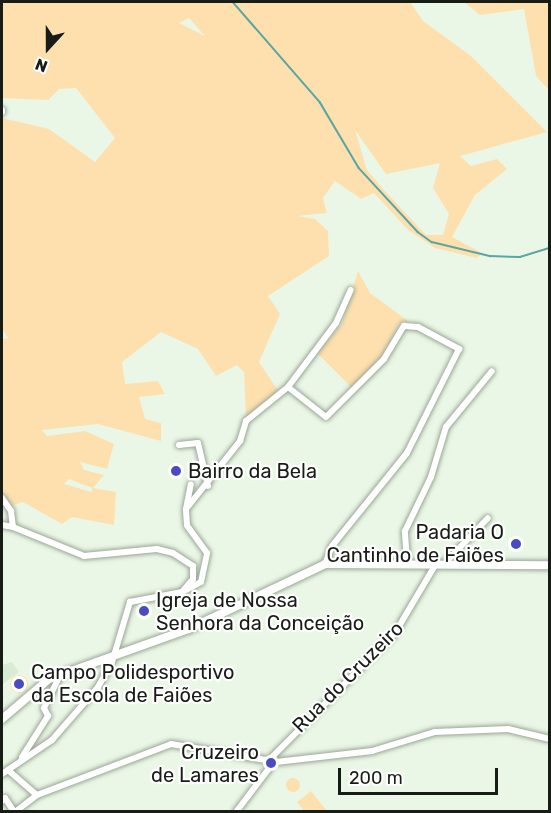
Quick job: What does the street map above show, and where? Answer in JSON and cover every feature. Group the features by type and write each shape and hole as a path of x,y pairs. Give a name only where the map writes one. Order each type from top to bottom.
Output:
{"main road":[{"path":"2,719 60,675 189,629 325,564 447,561 549,565"}],"street":[{"path":"186,509 208,487 240,441 246,421 288,387 336,323 351,290"},
{"path":"288,387 326,417 384,359 404,326 459,349 407,453 332,546 325,564"},
{"path":"407,562 405,531 431,477 446,428 492,370"},
{"path":"179,445 198,443 208,487"},
{"path":"37,795 5,772 22,757 52,740 98,687 112,655 130,602 197,587 207,565 207,552 187,525 186,509 191,484"},
{"path":"2,498 11,511 13,527"},
{"path":"447,561 488,518"},
{"path":"2,525 13,527 84,556 157,549 173,553 193,566 193,579 182,592"},
{"name":"Rua do Cruzeiro","path":"236,812 271,762 394,633 413,609 437,561"},
{"path":"22,757 48,716 44,708 60,675"},
{"path":"2,801 5,798 15,812 37,795 171,744 271,762 372,751 435,732 508,729 549,739"}],"shaded area":[{"path":"2,2 410,2 423,21 471,56 547,132 460,156 471,166 497,159 507,169 475,195 452,237 482,253 477,258 435,248 408,230 374,193 361,199 335,181 323,198 327,213 297,216 315,219 328,231 329,256 268,296 280,314 259,362 279,392 246,419 244,372 237,365 216,376 198,349 161,332 122,362 125,384 158,381 165,394 139,397 145,419 161,423 161,441 98,424 42,430 47,436 85,431 114,444 107,469 80,462 84,470 104,475 93,488 116,492 114,525 72,517 62,524 23,502 13,505 2,493 2,339 8,338 2,328 2,118 49,129 95,162 115,138 76,88 59,89 48,100 2,98","holes":["189,18 205,36 179,23","355,130 386,174 440,163 433,188 449,214 443,235 426,235 367,170","69,479 92,488 92,492 64,484"]},
{"path":"464,2 549,2 549,90 536,76 524,9 480,15"},
{"path":"358,271 370,293 408,321 398,325 381,359 353,389 317,353 342,324"},
{"path":"12,662 19,672 3,684 2,665"},
{"name":"Campo Polidesportivo da Escola de Faiões","path":"19,675 25,678 28,684 25,690 19,693 13,690 10,684 13,678"},
{"path":"293,778 298,780 300,785 298,790 293,792 288,790 286,785 288,780"},
{"path":"311,791 327,811 304,811 297,802"}],"waterway":[{"path":"233,2 320,102 359,168 418,232 432,242 490,256 520,257 550,248"}],"place":[{"name":"Bairro da Bela","path":"176,471"},
{"name":"Padaria O Cantinho de Faiões","path":"516,544"},
{"name":"Igreja de Nossa Senhora da Conceição","path":"144,611"},
{"name":"Campo Polidesportivo da Escola de Faiões","path":"19,684"},
{"name":"Cruzeiro de Lamares","path":"271,763"}]}
